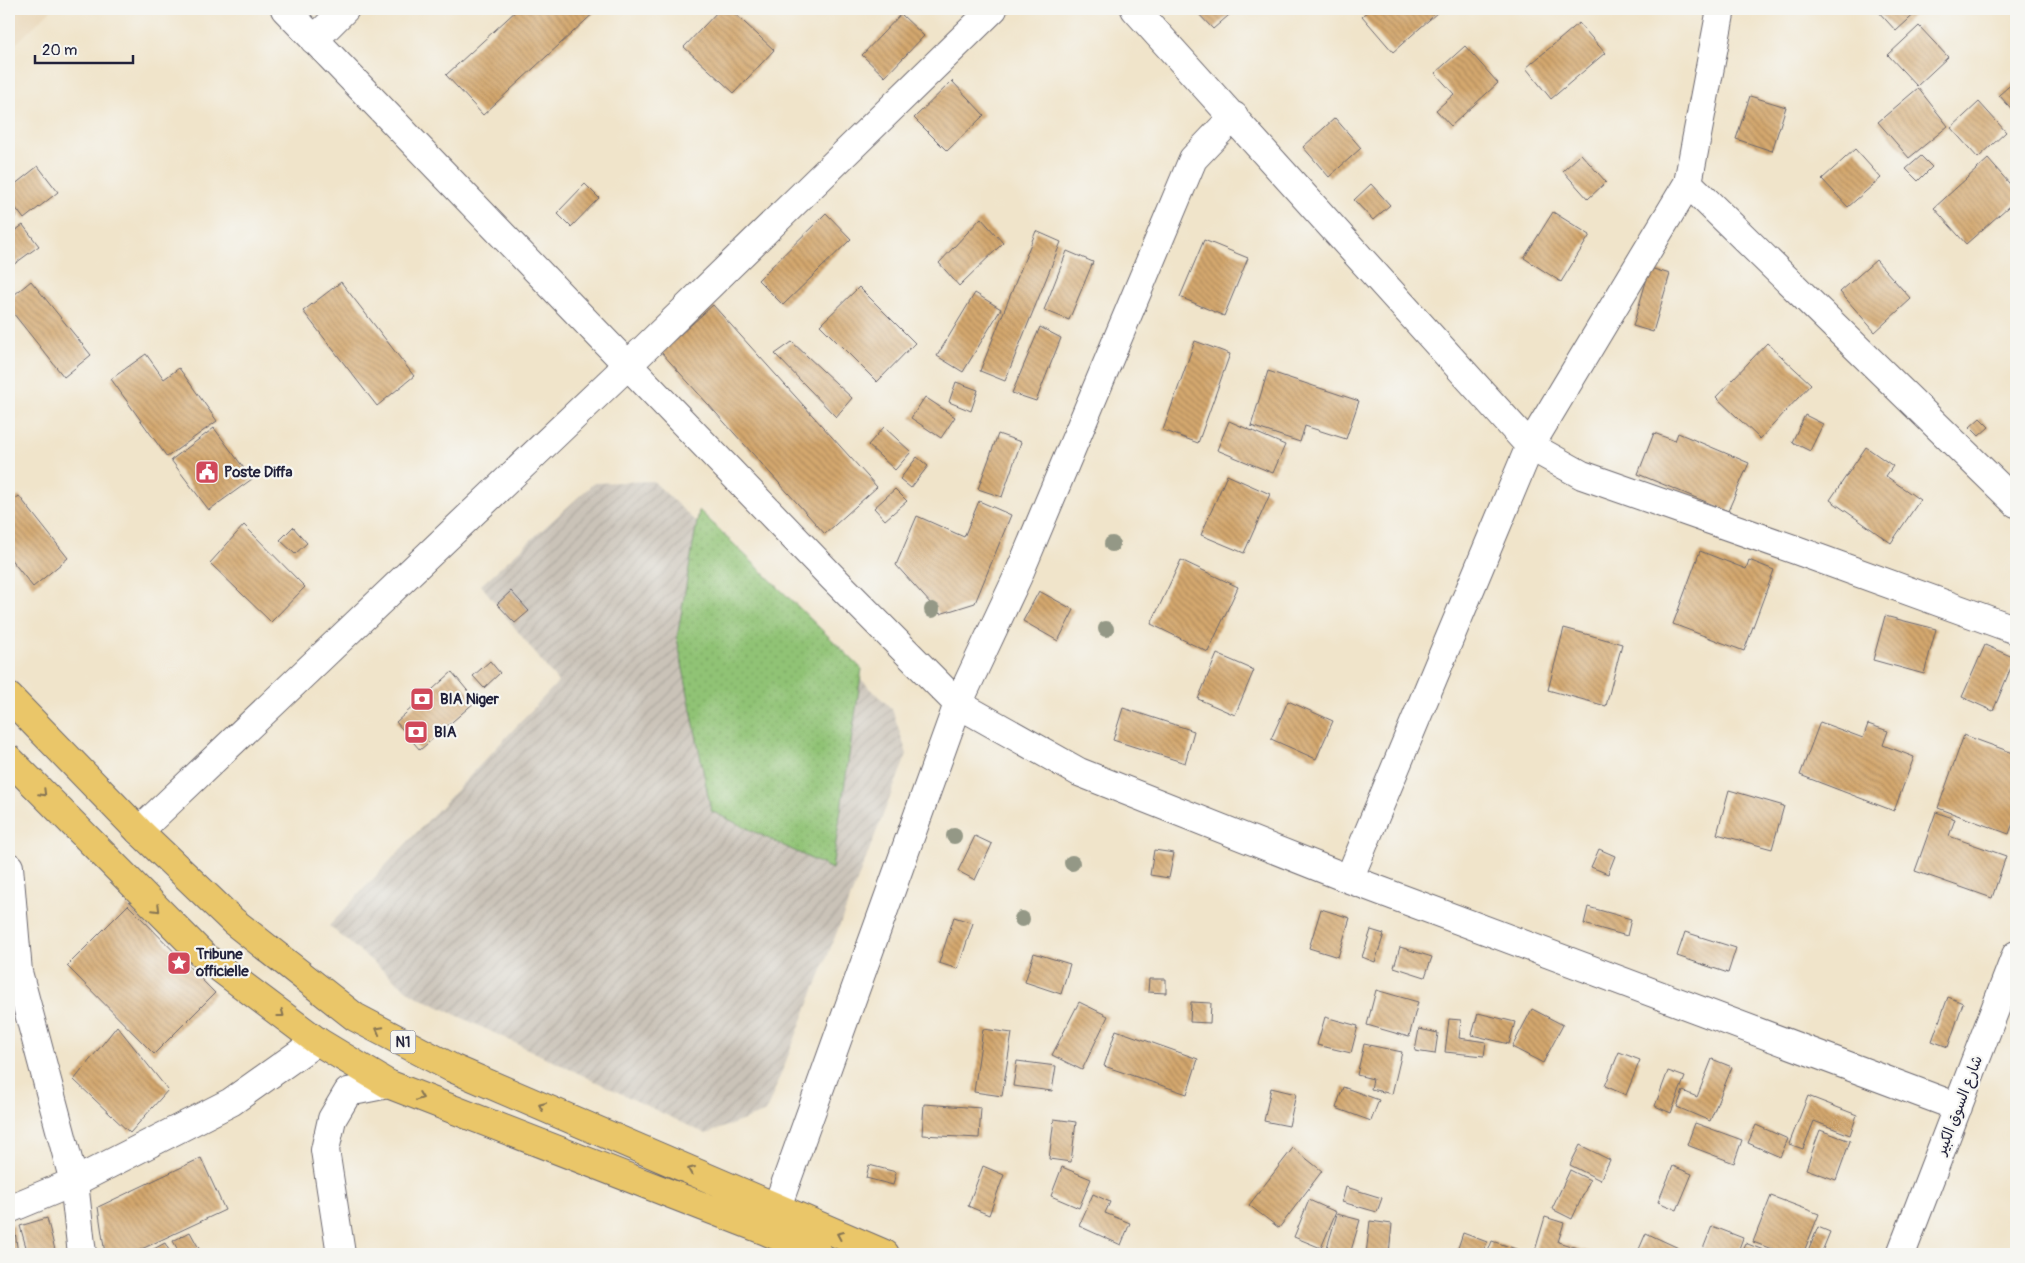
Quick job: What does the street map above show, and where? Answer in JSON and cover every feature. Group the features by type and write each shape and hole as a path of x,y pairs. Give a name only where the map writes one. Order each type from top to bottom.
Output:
{"highway":[{"name":"N1","path":"9,697 139,831 233,921 355,1017 452,1068 885,1254"},
{"path":"9,759 205,957 317,1041 388,1084 766,1231 818,1254"}],"street":[{"path":"285,9 629,364 832,577 958,704 1078,772 1349,879 1958,1107"},
{"path":"314,40 345,9"},
{"path":"139,831 629,364 993,9"},
{"path":"1135,9 1234,116 1530,446 1582,475 2016,630"},
{"path":"1349,879 1530,446 1688,183 1721,9"},
{"path":"777,1207 958,704 1018,576 1193,159 1234,116"},
{"path":"1688,183 2016,503"},
{"path":"9,867 18,972 74,1182 82,1254"},
{"name":"شارع السوق الكبير","path":"1901,1254 2016,955"},
{"path":"9,1208 74,1182 230,1102 317,1041"},
{"path":"340,1254 325,1150 332,1119 348,1092 388,1084"}],"shaded area":[{"path":"9,9 52,9 9,50"},
{"path":"653,481 892,709 907,754 766,1112 706,1134 412,994 329,926 558,682 481,585 594,483"}],"green space":[{"path":"699,510 862,669 832,869 711,811 677,638"}],"building":[{"path":"518,9 598,9 483,115 446,75"},
{"path":"720,9 730,9 774,50 734,93 684,47"},
{"path":"1194,9 1236,9 1213,29"},
{"path":"1370,9 1435,9 1438,12 1393,52 1362,16"},
{"path":"1876,9 1920,9 1896,31"},
{"path":"901,14 924,36 885,77 862,55"},
{"path":"1579,23 1605,53 1551,99 1526,68"},
{"path":"1919,26 1948,57 1917,86 1888,55"},
{"path":"1465,46 1498,83 1451,126 1436,110 1454,94 1435,73"},
{"path":"2016,80 2016,114 1999,95"},
{"path":"952,81 984,115 947,151 914,118"},
{"path":"1918,88 1948,126 1909,158 1878,122"},
{"path":"1750,96 1786,107 1772,151 1736,139"},
{"path":"1979,102 2006,132 1978,158 1951,128"},
{"path":"1335,118 1361,148 1329,177 1303,147"},
{"path":"1855,149 1881,178 1848,207 1822,179"},
{"path":"1581,154 1606,182 1588,199 1563,171"},
{"path":"1921,156 1932,167 1918,181 1906,169"},
{"path":"1988,159 2016,191 2016,200 1966,244 1934,208"},
{"path":"38,166 58,192 24,219 9,199 9,189"},
{"path":"585,184 599,198 571,227 557,213"},
{"path":"1371,184 1390,205 1373,220 1354,200"},
{"path":"9,207 17,215 9,222"},
{"path":"1553,212 1590,235 1561,282 1524,258"},
{"path":"826,213 851,239 783,305 758,280"},
{"path":"981,218 1003,243 959,286 939,263"},
{"path":"23,225 39,246 9,268 9,235"},
{"path":"1036,231 1061,242 1005,381 980,371"},
{"path":"1204,240 1248,258 1224,316 1180,297"},
{"path":"1067,251 1093,262 1069,320 1044,310"},
{"path":"1876,260 1911,299 1875,332 1840,292"},
{"path":"1650,268 1670,274 1653,332 1633,326"},
{"path":"31,281 91,355 64,377 9,308 9,299"},
{"path":"341,282 414,376 377,406 303,311"},
{"path":"859,287 915,343 877,382 820,325"},
{"path":"975,293 1001,309 963,372 937,356"},
{"path":"713,305 877,487 825,534 661,352"},
{"path":"1040,327 1061,338 1036,401 1012,393"},
{"path":"1195,341 1230,354 1198,443 1163,430"},
{"path":"792,342 852,398 836,417 775,354"},
{"path":"1767,343 1811,384 1760,439 1716,397"},
{"path":"146,354 164,379 179,368 217,421 167,457 111,379"},
{"path":"1268,371 1359,401 1346,439 1305,426 1300,442 1251,426"},
{"path":"956,382 978,390 971,411 949,402"},
{"path":"925,397 955,417 941,438 911,418"},
{"path":"1805,415 1823,424 1810,451 1792,442"},
{"path":"1980,418 1989,427 1979,436 1970,427"},
{"path":"1229,421 1285,445 1273,473 1217,450"},
{"path":"884,427 911,452 895,470 868,445"},
{"path":"214,428 252,479 209,510 171,460"},
{"path":"1654,433 1675,441 1678,433 1749,463 1728,511 1638,474"},
{"path":"998,434 1021,442 1002,497 978,489"},
{"path":"1866,447 1893,466 1886,476 1920,500 1891,543 1830,500"},
{"path":"917,457 928,466 911,488 900,479"},
{"path":"1227,475 1270,494 1244,553 1201,535"},
{"path":"895,489 907,501 885,520 874,508"},
{"path":"19,496 68,558 33,587 9,557 9,504"},
{"path":"979,501 1011,515 975,603 940,614 896,565 917,516 964,537"},
{"path":"244,525 305,587 271,622 210,563"},
{"path":"293,527 307,543 295,554 280,540"},
{"path":"1700,551 1746,569 1749,560 1774,570 1744,651 1673,624"},
{"path":"1181,560 1238,587 1208,652 1151,624"},
{"path":"511,591 529,611 515,623 497,604"},
{"path":"1039,591 1074,610 1058,641 1023,621"},
{"path":"1885,616 1936,629 1924,674 1873,660"},
{"path":"1564,628 1622,644 1606,706 1548,690"},
{"path":"1985,645 2015,658 1993,711 1962,697"},
{"path":"1217,654 1254,670 1235,715 1198,699"},
{"path":"490,661 500,673 484,688 473,676"},
{"path":"452,672 476,701 420,750 396,722"},
{"path":"1288,701 1333,721 1316,759 1271,739"},
{"path":"1123,708 1194,731 1185,763 1113,740"},
{"path":"1820,722 1863,738 1868,724 1888,731 1883,745 1914,757 1894,811 1800,775"},
{"path":"1964,735 2016,754 2016,815 2009,834 1938,808"},
{"path":"1729,790 1784,806 1772,849 1717,834"},
{"path":"1936,812 1955,819 1949,836 2006,856 1992,898 1915,871"},
{"path":"975,836 992,844 975,880 958,871"},
{"path":"1599,849 1615,856 1608,874 1591,867"},
{"path":"1154,850 1174,853 1169,878 1150,875"},
{"path":"128,905 215,993 154,1054 67,966"},
{"path":"1588,907 1631,919 1627,936 1584,924"},
{"path":"1321,909 1350,918 1338,957 1309,948"},
{"path":"954,917 973,923 958,969 939,963"},
{"path":"1371,930 1384,934 1375,962 1362,957"},
{"path":"1685,932 1736,948 1728,973 1677,956"},
{"path":"1400,947 1432,957 1425,977 1394,967"},
{"path":"1034,953 1070,964 1061,994 1025,982"},
{"path":"1149,979 1166,979 1166,993 1148,992"},
{"path":"1376,990 1418,1002 1409,1037 1367,1025"},
{"path":"1948,997 1963,1003 1948,1047 1932,1041"},
{"path":"1079,1002 1108,1016 1082,1070 1052,1055"},
{"path":"1191,1002 1211,1003 1210,1023 1190,1022"},
{"path":"1532,1009 1563,1025 1543,1063 1512,1047"},
{"path":"1478,1013 1515,1022 1509,1044 1472,1035"},
{"path":"1325,1017 1358,1026 1351,1053 1317,1045"},
{"path":"1449,1019 1461,1020 1459,1038 1486,1042 1484,1056 1445,1052"},
{"path":"117,1026 168,1090 130,1133 74,1080"},
{"path":"983,1029 1012,1033 1002,1096 974,1092"},
{"path":"1419,1029 1438,1033 1435,1054 1415,1051"},
{"path":"1116,1030 1198,1059 1187,1094 1104,1066"},
{"path":"1364,1044 1402,1052 1392,1094 1371,1089 1373,1079 1357,1075"},
{"path":"1619,1052 1640,1060 1626,1095 1605,1086"},
{"path":"1712,1059 1732,1067 1710,1121 1677,1107 1683,1091 1697,1097"},
{"path":"1017,1061 1056,1066 1052,1091 1013,1086"},
{"path":"1668,1071 1685,1077 1671,1113 1655,1106"},
{"path":"1343,1087 1379,1100 1371,1121 1336,1108"},
{"path":"1271,1088 1296,1094 1289,1126 1264,1121"},
{"path":"1808,1096 1857,1115 1850,1135 1814,1121 1803,1149 1789,1144"},
{"path":"924,1104 981,1108 979,1138 922,1135"},
{"path":"1054,1119 1076,1122 1071,1162 1049,1159"},
{"path":"1695,1123 1742,1140 1734,1163 1687,1145"},
{"path":"1756,1125 1788,1139 1780,1157 1748,1143"},
{"path":"1820,1130 1850,1141 1836,1180 1806,1169"},
{"path":"1580,1145 1610,1160 1600,1180 1570,1165"},
{"path":"1293,1148 1322,1171 1279,1228 1249,1205"},
{"path":"201,1158 225,1210 131,1254 105,1254 98,1207"},
{"path":"869,1165 896,1172 893,1185 866,1178"},
{"path":"983,1166 1004,1175 989,1215 968,1206"},
{"path":"1673,1166 1692,1174 1677,1210 1658,1202"},
{"path":"1062,1167 1091,1179 1079,1208 1051,1196"},
{"path":"1570,1170 1590,1180 1572,1219 1552,1209"},
{"path":"1346,1187 1382,1198 1377,1212 1342,1202"},
{"path":"1093,1194 1110,1202 1105,1213 1130,1223 1121,1245 1079,1226"},
{"path":"1771,1196 1819,1214 1803,1254 1785,1254 1753,1242"},
{"path":"1309,1200 1336,1212 1321,1248 1294,1237"},
{"path":"1337,1214 1360,1220 1350,1254 1325,1254"},
{"path":"1545,1217 1564,1223 1558,1242 1596,1254 1534,1254"},
{"path":"47,1218 56,1254 28,1254 20,1226"},
{"path":"1370,1221 1392,1224 1389,1254 1366,1254"},
{"path":"14,1224 18,1254 9,1254 9,1226"},
{"path":"1712,1226 1743,1238 1737,1254 1701,1254"},
{"path":"1818,1227 1830,1232 1821,1254 1807,1254"},
{"path":"190,1232 202,1254 180,1254 173,1241"},
{"path":"1463,1233 1487,1242 1482,1254 1456,1254"},
{"path":"1646,1233 1685,1251 1684,1254 1637,1254"},
{"path":"1492,1241 1531,1254 1487,1254"},
{"path":"165,1243 171,1254 152,1254 150,1251"},
{"path":"1745,1243 1774,1254 1740,1254"}],"place":[{"name":"Poste Diffa","path":"207,472"},
{"name":"BIA Niger","path":"422,699"},
{"name":"BIA","path":"416,732"},
{"name":"Tribune officielle","path":"179,963"}]}
